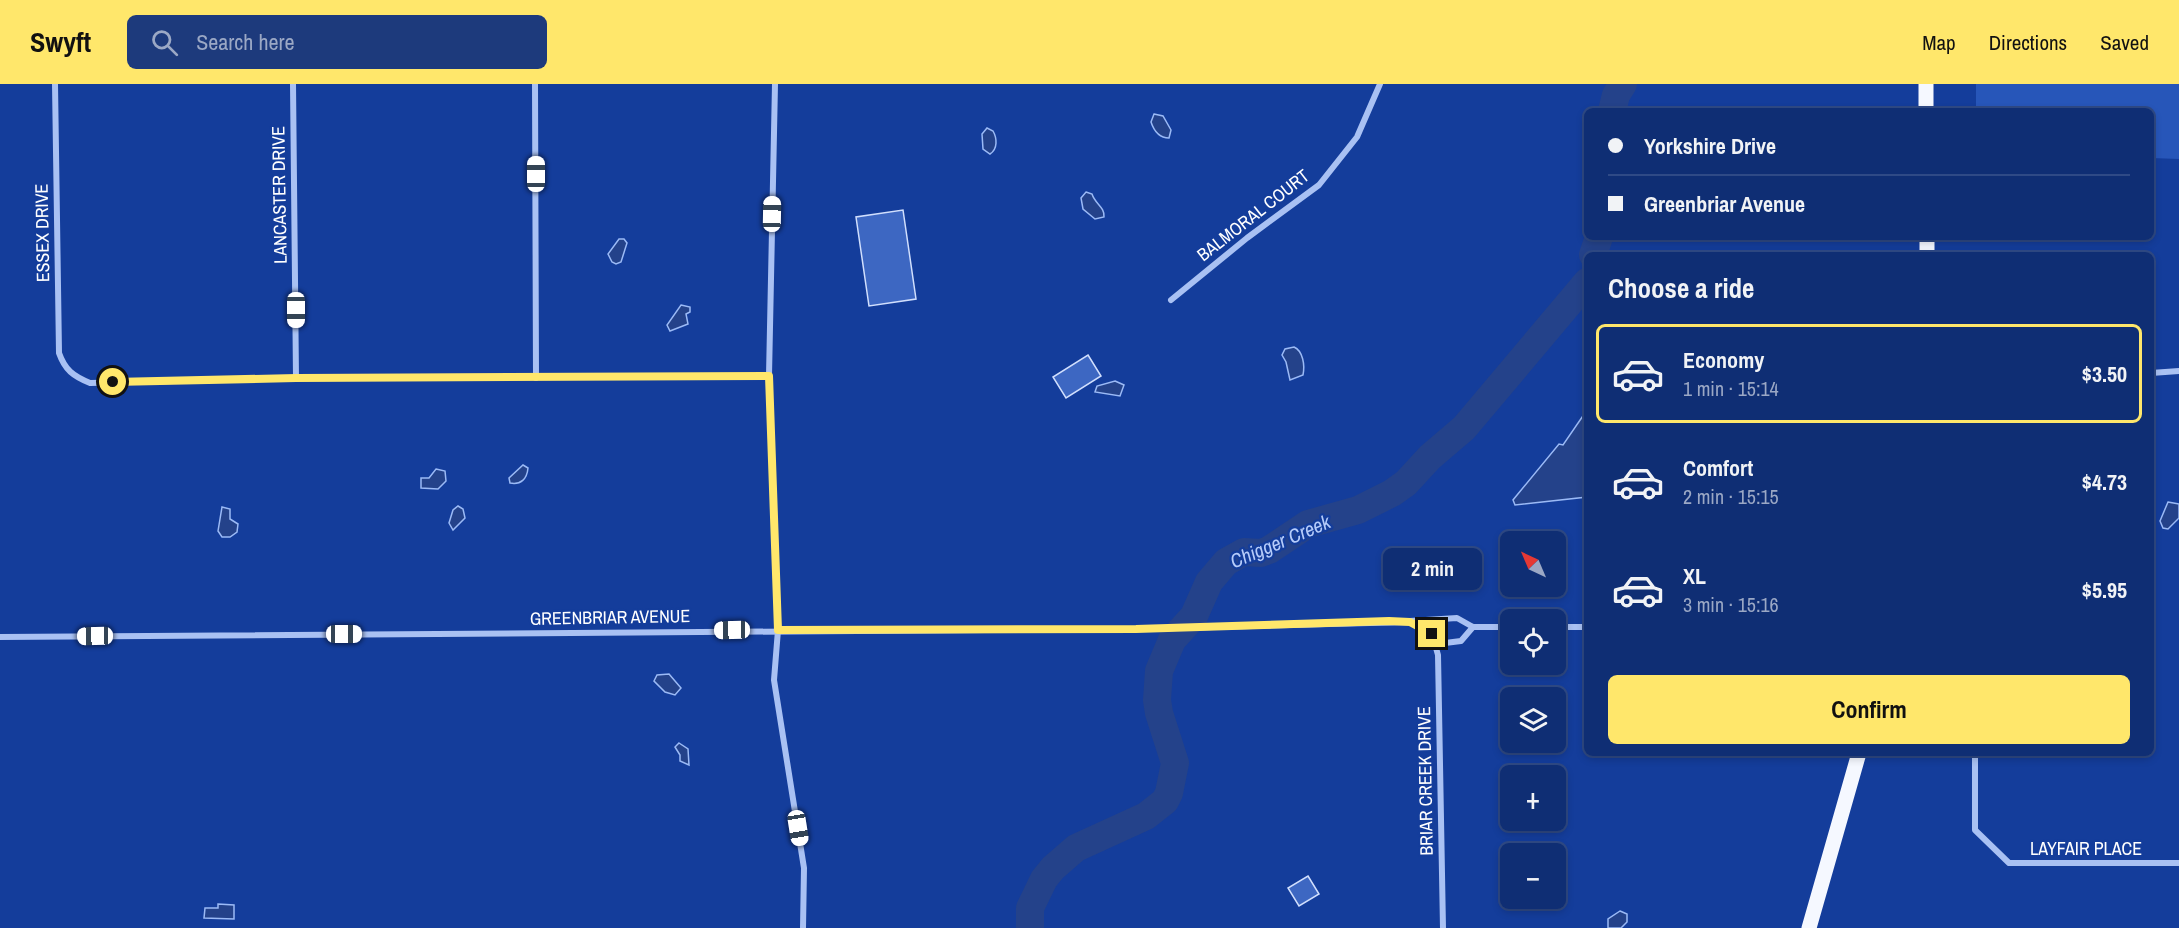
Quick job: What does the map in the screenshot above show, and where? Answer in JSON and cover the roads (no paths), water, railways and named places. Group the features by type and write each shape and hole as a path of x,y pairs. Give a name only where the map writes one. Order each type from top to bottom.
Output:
{"main road":[{"path":"1926,84 1926,108"},
{"path":"1809,928 1858,756"}],"street":[{"name":"ESSEX DRIVE","path":"55,84 59,353 63,366 75,377 90,383 296,378"},
{"name":"LANCASTER DRIVE","path":"293,84 296,378"},
{"path":"535,84 536,378"},
{"path":"775,84 769,376 778,630 774,680 804,868 803,928"},
{"name":"BALMORAL COURT","path":"1171,300 1247,238 1319,185 1358,137 1380,84"},
{"path":"2154,373 2179,371"},
{"path":"296,378 769,376"},
{"path":"1401,621 1459,618 1473,627 1500,627"},
{"name":"GREENBRIAR AVENUE","path":"0,637 1136,629 1401,621 1418,625 1432,634"},
{"path":"1437,644 1461,641 1473,627"},
{"path":"1566,627 1584,627"},
{"name":"BRIAR CREEK DRIVE","path":"1432,634 1437,644 1443,928"},
{"name":"LAYFAIR PLACE","path":"1974,756 1975,830 2009,863 2179,863"}],"waterway":[{"name":"Chigger Creek","path":"1613,108 1616,95 1623,84"},
{"name":"Chigger Creek","path":"1594,252 1598,240"},
{"name":"Chigger Creek","path":"1030,928 1030,908 1044,879 1053,868 1076,848 1146,816 1165,801 1169,793 1175,763 1159,713 1157,700 1159,671 1172,640 1194,616 1209,582 1226,562 1244,552 1261,553 1269,550 1308,524 1358,510 1392,493 1406,483 1430,457 1464,428 1584,286"}]}
